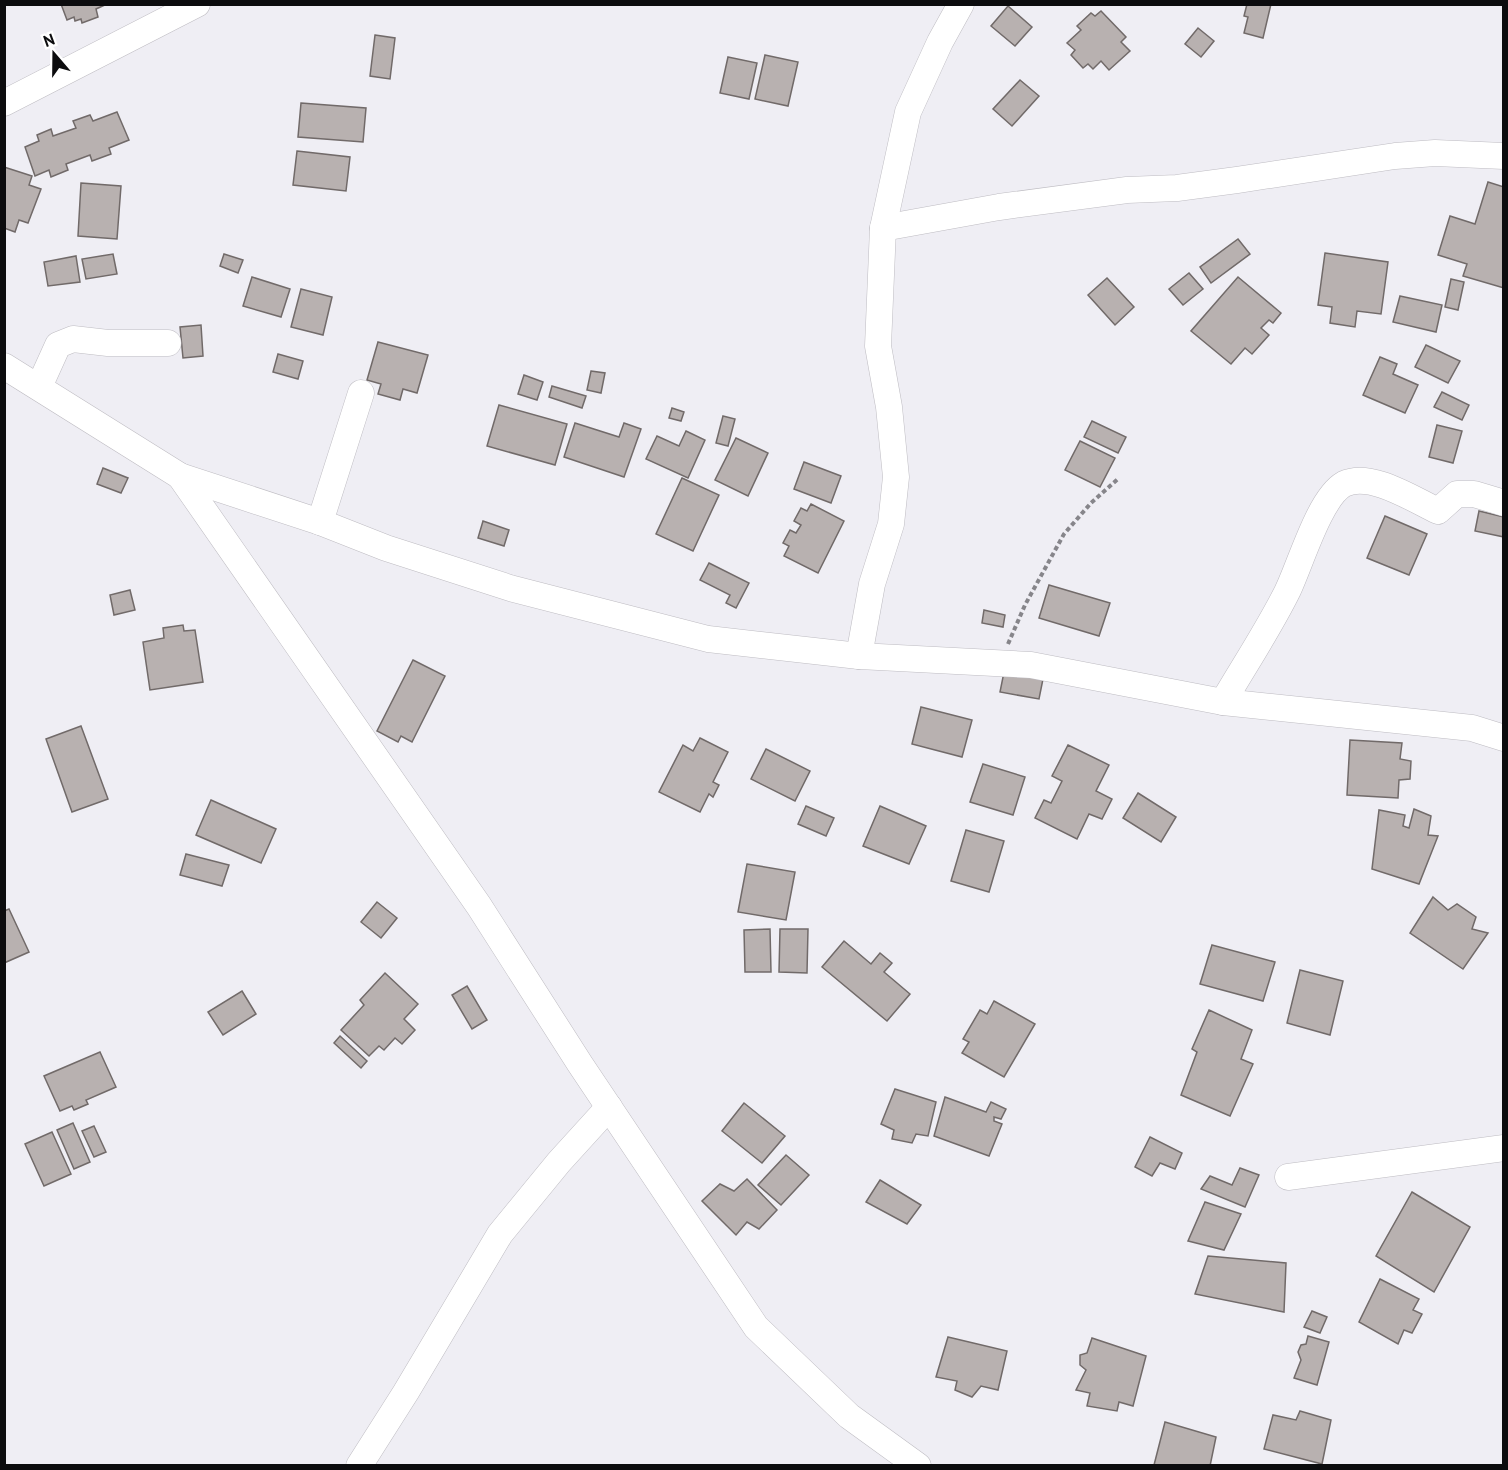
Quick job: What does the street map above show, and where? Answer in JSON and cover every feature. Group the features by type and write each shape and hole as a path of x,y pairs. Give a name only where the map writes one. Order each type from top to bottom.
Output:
{"street":[{"path":"4,104 197,4"},
{"path":"859,656 872,584 891,524 896,477 889,407 878,346 883,228 908,112 940,42 961,4"},
{"path":"883,228 999,207 1127,190 1177,188 1227,182 1395,156 1435,153 1503,156"},
{"path":"39,387 58,345 73,339 108,343 168,343"},
{"path":"4,366 180,476 320,522 386,548 510,588 708,639 859,656 1031,665 1223,702 1472,728 1503,738"},
{"path":"320,522 361,393"},
{"path":"180,476 479,906 609,1107 756,1327 849,1416 918,1466"},
{"path":"1223,702 1288,591 1326,503 1344,485 1357,481 1376,482 1438,512 1457,494 1474,494 1503,502"},
{"path":"359,1466 500,1234 559,1162 609,1107"},
{"path":"1288,1178 1503,1148"}],"path":[{"path":"1000,664 1024,605 1064,534 1091,503 1118,479"}],"building":[{"path":"61,4 107,4 96,9 98,17 82,23 81,19 75,21 74,17 67,20"},
{"path":"1247,4 1271,4 1263,38 1244,33 1248,17 1244,16"},
{"path":"1008,6 1032,27 1015,46 991,26"},
{"path":"1101,11 1126,37 1121,42 1130,51 1109,70 1101,61 1093,69 1088,64 1083,68 1071,55 1075,50 1067,43 1081,30 1077,26 1091,13 1095,16"},
{"path":"1198,28 1214,41 1201,57 1185,44"},
{"path":"375,35 395,38 390,79 370,76"},
{"path":"765,55 798,62 788,106 755,99"},
{"path":"728,57 757,63 749,99 720,93"},
{"path":"1020,80 1039,96 1012,126 993,109"},
{"path":"301,103 366,108 363,142 298,137"},
{"path":"117,112 129,140 109,148 111,154 92,161 90,155 66,164 68,170 51,177 49,170 35,176 25,147 39,141 37,135 51,129 53,136 76,128 73,121 90,115 93,121"},
{"path":"297,151 350,157 346,191 293,185"},
{"path":"4,167 32,176 29,185 41,189 28,223 19,220 15,232 4,228"},
{"path":"1488,182 1504,187 1504,288 1463,276 1467,264 1438,255 1450,216 1475,224"},
{"path":"81,183 121,186 117,239 78,236"},
{"path":"1238,239 1250,254 1211,283 1200,267"},
{"path":"1325,253 1388,262 1381,314 1357,311 1355,327 1330,323 1332,307 1318,305"},
{"path":"113,254 117,274 86,279 82,259"},
{"path":"224,254 243,260 238,273 220,266"},
{"path":"76,256 80,282 48,286 44,262"},
{"path":"1189,273 1203,289 1183,305 1169,289"},
{"path":"252,277 290,289 281,317 243,306"},
{"path":"1238,277 1281,313 1273,323 1269,320 1261,328 1269,335 1252,354 1245,348 1231,364 1191,331"},
{"path":"1107,278 1134,307 1115,325 1088,295"},
{"path":"1451,279 1464,282 1458,310 1445,307"},
{"path":"301,289 332,297 323,335 291,327"},
{"path":"1400,296 1442,305 1436,332 1393,322"},
{"path":"201,325 203,356 183,358 180,327"},
{"path":"378,342 428,355 417,393 403,389 400,400 378,394 381,384 367,380"},
{"path":"1426,345 1460,361 1448,383 1415,367"},
{"path":"278,354 303,361 298,379 273,372"},
{"path":"1380,357 1397,364 1393,374 1418,385 1405,413 1363,395"},
{"path":"591,371 605,373 601,393 587,390"},
{"path":"524,375 543,382 537,400 518,394"},
{"path":"552,386 586,396 582,408 549,397"},
{"path":"1442,392 1469,405 1462,420 1434,407"},
{"path":"499,405 567,424 555,465 487,446"},
{"path":"672,408 684,412 681,421 669,418"},
{"path":"723,416 735,419 728,446 716,443"},
{"path":"1092,421 1126,437 1118,453 1084,437"},
{"path":"575,423 619,437 624,423 641,429 624,477 564,457"},
{"path":"1437,425 1462,431 1453,463 1429,457"},
{"path":"686,431 705,440 688,478 646,459 657,436 679,446"},
{"path":"736,438 768,453 748,496 715,480"},
{"path":"1080,441 1115,458 1100,487 1065,470"},
{"path":"804,462 841,476 831,503 794,489"},
{"path":"103,468 128,478 121,493 97,484"},
{"path":"682,478 719,495 693,551 656,534"},
{"path":"811,504 844,521 818,573 784,556 789,546 783,543 790,530 796,533 801,525 794,521 801,508 807,511"},
{"path":"1479,511 1504,517 1504,537 1475,531"},
{"path":"1385,516 1427,534 1409,575 1367,558"},
{"path":"483,521 509,530 504,546 478,538"},
{"path":"709,563 749,583 736,608 726,603 730,595 700,580"},
{"path":"1049,585 1110,603 1099,636 1039,618"},
{"path":"130,590 135,610 114,615 110,595"},
{"path":"984,610 1005,615 1003,627 982,623"},
{"path":"183,625 184,631 195,630 203,682 150,690 143,642 164,638 163,628"},
{"path":"413,660 445,676 412,742 401,736 398,742 377,731"},
{"path":"1004,672 1043,679 1039,699 1000,692"},
{"path":"921,707 972,720 962,757 912,744"},
{"path":"81,726 108,799 72,812 46,739"},
{"path":"700,738 728,752 713,782 719,785 713,797 709,794 700,812 659,792 683,745 693,751"},
{"path":"1350,740 1402,743 1400,759 1411,761 1410,779 1399,780 1398,798 1347,795"},
{"path":"1068,745 1109,765 1096,791 1112,799 1102,819 1089,814 1077,839 1035,818 1044,800 1051,803 1062,781 1052,776"},
{"path":"766,749 810,771 795,801 751,779"},
{"path":"983,764 1025,777 1013,815 970,802"},
{"path":"1138,793 1176,817 1161,842 1123,818"},
{"path":"211,800 276,829 261,863 196,835"},
{"path":"806,806 834,818 826,836 798,824"},
{"path":"880,806 926,826 909,864 863,846"},
{"path":"1414,809 1431,816 1428,835 1438,836 1419,884 1372,869 1379,810 1405,815 1403,826 1409,828"},
{"path":"966,830 1004,841 989,892 951,881"},
{"path":"186,854 229,865 222,886 180,875"},
{"path":"747,864 795,872 786,920 738,912"},
{"path":"1433,897 1448,910 1457,904 1476,917 1472,929 1488,933 1463,969 1410,933"},
{"path":"377,902 397,918 381,938 361,922"},
{"path":"9,909 29,952 4,963 4,911"},
{"path":"770,929 771,972 745,972 744,930"},
{"path":"780,929 808,929 807,973 779,972"},
{"path":"844,941 871,964 880,953 892,963 884,972 910,994 887,1021 822,967"},
{"path":"1212,945 1275,962 1263,1001 1200,984"},
{"path":"1300,970 1343,981 1330,1035 1287,1023"},
{"path":"385,973 418,1004 404,1019 415,1030 402,1044 395,1038 384,1050 379,1046 369,1056 341,1030 364,1005 360,1000"},
{"path":"467,986 487,1020 472,1029 452,995"},
{"path":"242,991 256,1014 223,1035 208,1012"},
{"path":"994,1001 1035,1024 1004,1077 962,1053 969,1042 963,1039 980,1010 987,1014"},
{"path":"1209,1010 1252,1030 1241,1059 1253,1064 1230,1116 1181,1095 1197,1052 1192,1049"},
{"path":"340,1036 367,1061 361,1068 334,1043"},
{"path":"100,1052 116,1087 86,1100 88,1104 74,1110 72,1106 60,1111 44,1076"},
{"path":"895,1089 936,1102 928,1136 916,1134 912,1143 892,1139 894,1130 881,1124"},
{"path":"945,1097 986,1112 991,1102 1006,1109 1001,1119 994,1117 994,1121 1002,1124 989,1156 934,1136"},
{"path":"744,1103 785,1136 762,1163 722,1131"},
{"path":"73,1123 90,1162 74,1169 57,1130"},
{"path":"94,1126 106,1152 94,1157 82,1131"},
{"path":"52,1132 71,1174 44,1186 25,1144"},
{"path":"1150,1137 1182,1153 1175,1169 1160,1163 1152,1176 1135,1167"},
{"path":"786,1155 809,1175 781,1205 758,1185"},
{"path":"1240,1168 1259,1175 1245,1207 1201,1189 1210,1176 1232,1185"},
{"path":"747,1179 777,1210 759,1229 747,1222 736,1235 702,1201 720,1184 734,1191"},
{"path":"880,1180 921,1205 907,1224 866,1202"},
{"path":"1412,1192 1470,1227 1434,1292 1376,1256"},
{"path":"1205,1202 1241,1214 1224,1250 1188,1241"},
{"path":"1208,1256 1286,1263 1284,1312 1195,1294"},
{"path":"1380,1279 1419,1299 1413,1310 1422,1314 1412,1333 1404,1330 1398,1344 1359,1322"},
{"path":"1312,1311 1327,1317 1320,1333 1304,1327"},
{"path":"1308,1336 1329,1342 1317,1385 1294,1378 1301,1360 1298,1352 1301,1345 1306,1344"},
{"path":"948,1337 1007,1351 998,1390 981,1386 972,1397 955,1390 957,1381 936,1377"},
{"path":"1092,1338 1146,1356 1133,1406 1119,1402 1117,1411 1087,1406 1090,1393 1076,1390 1086,1370 1080,1365 1080,1355 1087,1353"},
{"path":"1300,1411 1331,1420 1322,1464 1264,1449 1273,1415 1296,1420"},
{"path":"1165,1422 1216,1437 1210,1466 1154,1465"}]}
